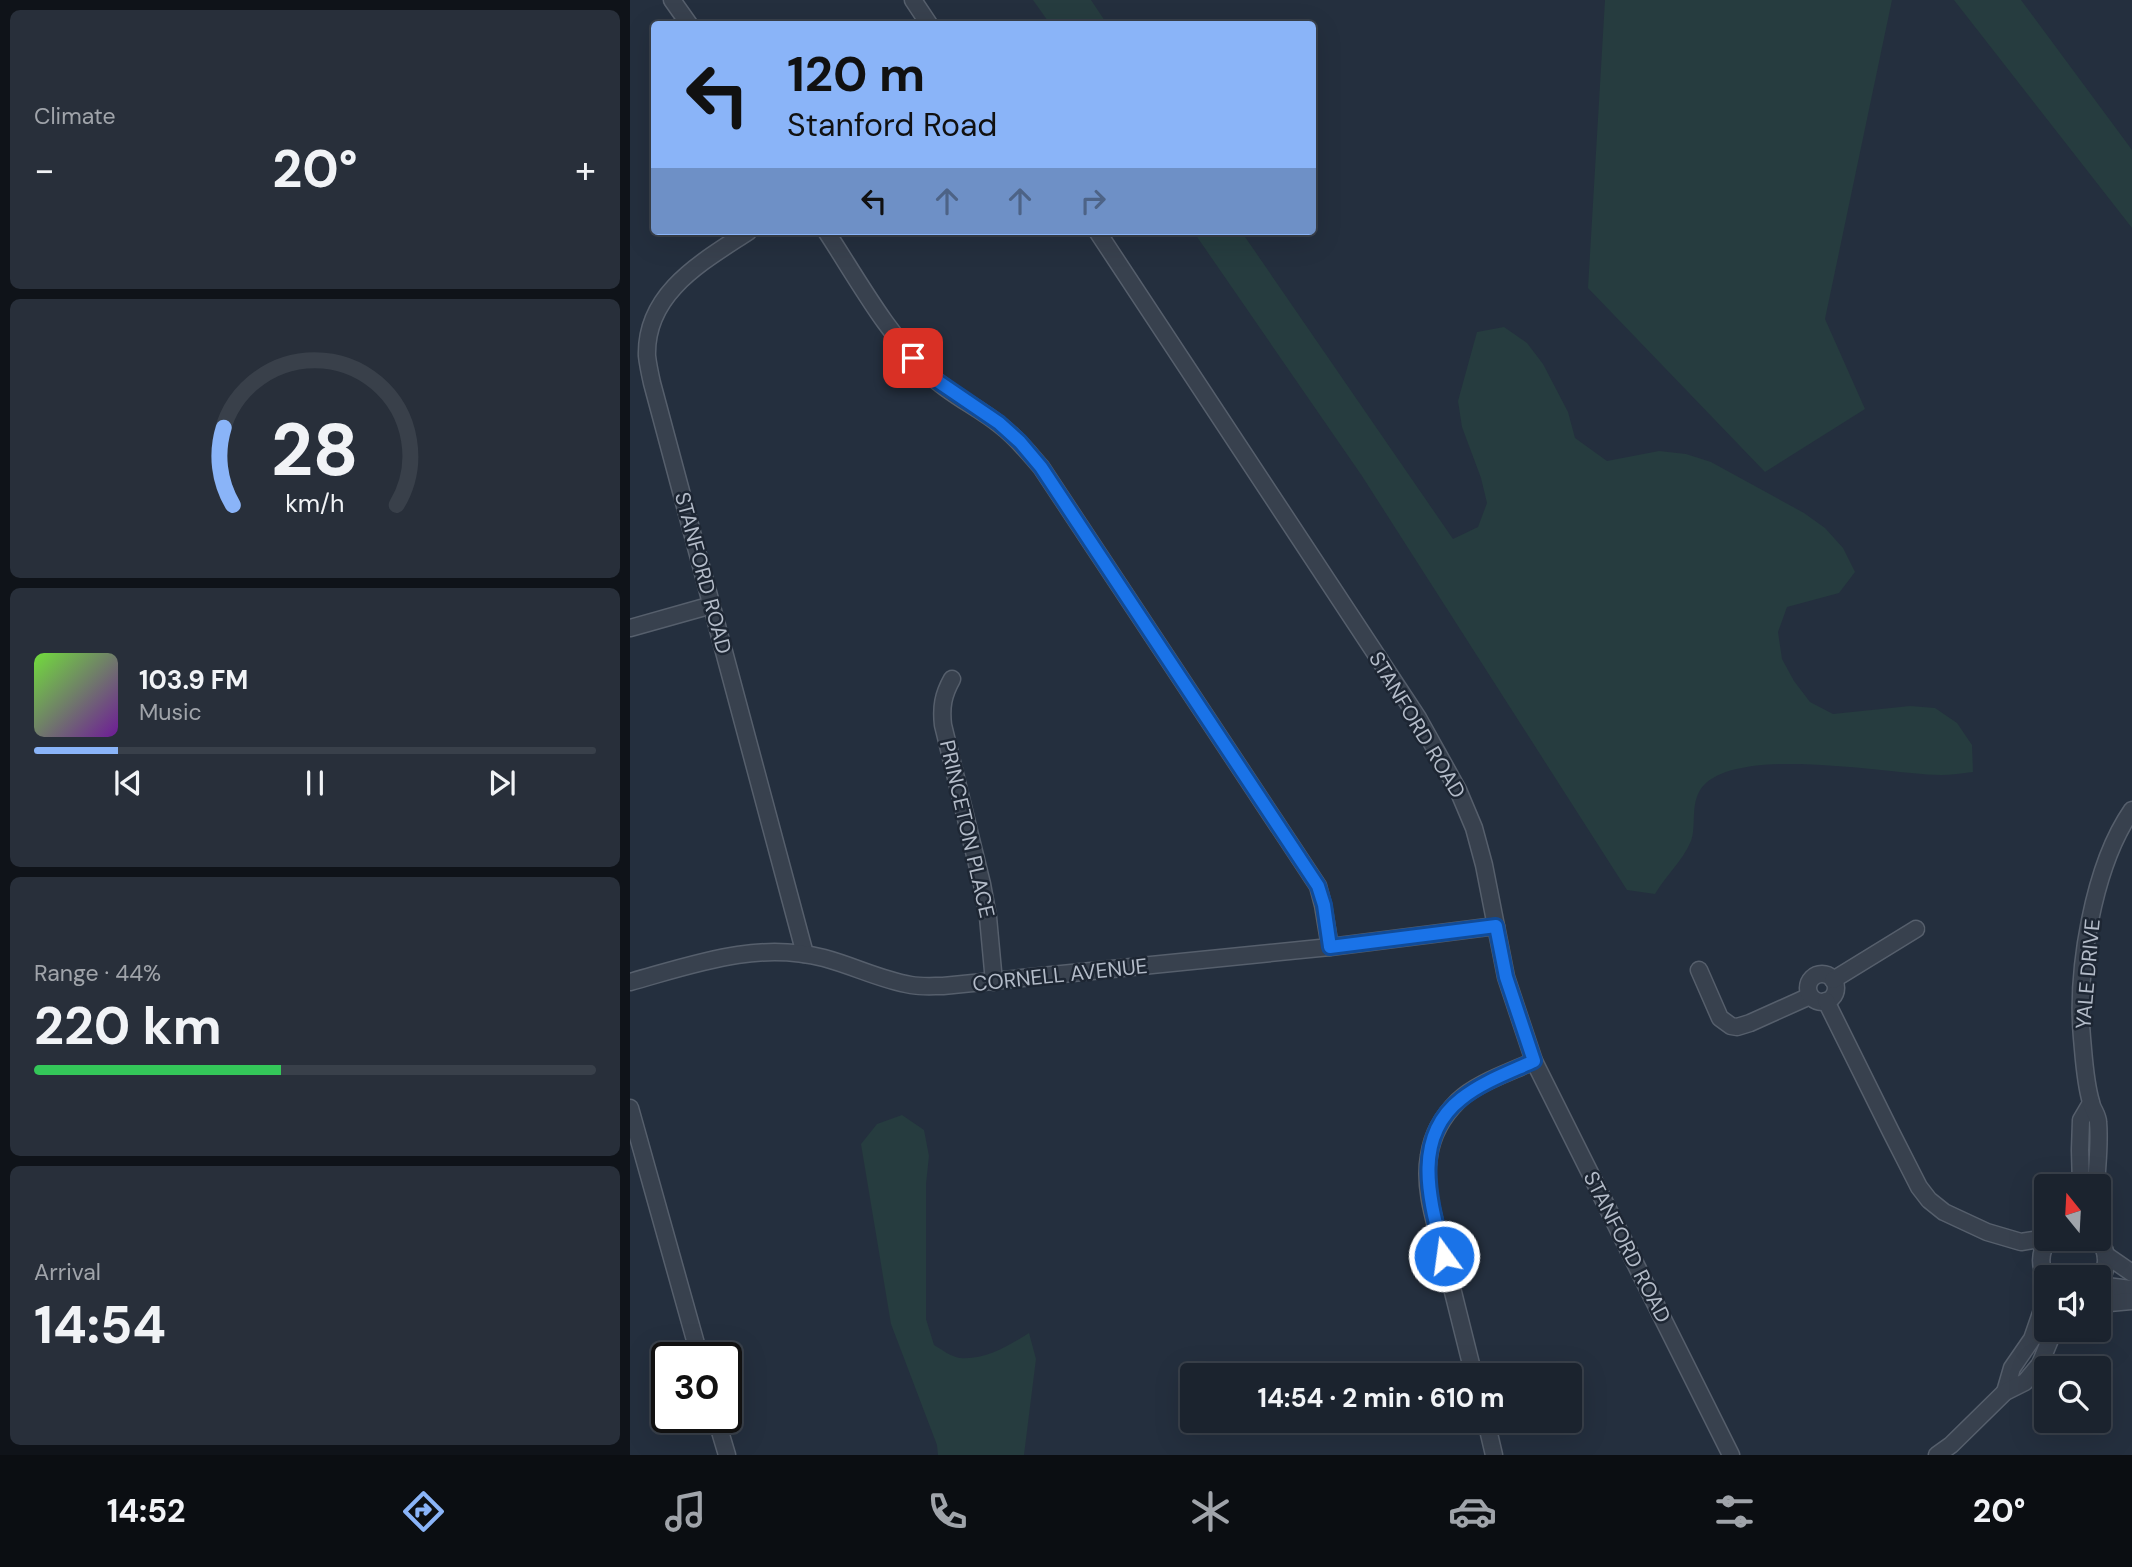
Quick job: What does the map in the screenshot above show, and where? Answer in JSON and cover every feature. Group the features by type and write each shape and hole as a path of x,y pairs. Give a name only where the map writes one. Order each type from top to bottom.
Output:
{"street":[{"path":"673,0 687,21"},
{"path":"913,0 927,21"},
{"name":"STANFORD ROAD","path":"743,235 692,269 673,287 659,309 650,333 647,355 652,383 805,954"},
{"path":"830,235 891,330 913,358 933,378 999,423 1041,467 1318,886 1324,905 1330,947"},
{"name":"STANFORD ROAD","path":"1100,235 1418,718 1458,789 1474,828 1506,977 1534,1061 1731,1455"},
{"path":"630,628 712,605"},
{"name":"PRINCETON PLACE","path":"952,679 944,693 941,710 943,725 982,884 994,982"},
{"name":"YALE DRIVE","path":"2096,1174 2098,1119 2091,1103 2082,1035 2082,983 2089,922 2101,879 2116,839 2132,810"},
{"name":"CORNELL AVENUE","path":"630,982 714,959 754,952 782,951 825,958 914,986 943,986 1330,947 1496,926"},
{"path":"1833,980 1916,929"},
{"path":"1699,970 1720,1018 1731,1026 1750,1023 1810,996"},
{"path":"1824,974 1833,980 1835,991 1826,1001 1818,1001 1810,996 1808,987 1815,976 1824,974"},
{"path":"1826,1001 1919,1187 1929,1200 1961,1221 2021,1242 2034,1240"},
{"path":"1471,1363 1432,1209 1427,1180 1428,1158 1441,1121 1459,1100 1478,1087 1534,1061"},
{"name":"YALE DRIVE","path":"2081,1174 2081,1120 2091,1103"},
{"path":"630,1108 696,1342"},
{"path":"2021,1242 2038,1265"},
{"path":"2104,1251 2105,1265"},
{"path":"2106,1255 2132,1273"},
{"path":"2111,1286 2132,1289"},
{"path":"2111,1303 2132,1301"},
{"path":"2005,1392 2012,1368 2034,1333"},
{"path":"1937,1455 1951,1445 2005,1392 2025,1382 2040,1364 2051,1342"},
{"path":"720,1433 727,1455"},
{"path":"1489,1433 1494,1455"}],"green space":[{"path":"1033,0 1091,0 1105,21 1048,21"},
{"path":"1605,0 1892,0 1825,319 1865,409 1765,472 1588,288"},
{"path":"1954,0 2021,0 2132,150 2132,228"},
{"path":"1196,235 1244,235 1453,539 1478,527 1487,503 1481,478 1462,427 1458,401 1477,332 1504,327 1527,343 1543,364 1568,412 1575,438 1607,461 1659,451 1686,454 1711,462 1804,513 1825,528 1843,548 1855,572 1839,593 1787,607 1778,632 1782,659 1794,681 1810,702 1833,714 1910,706 1935,708 1957,723 1972,745 1973,772 1917,774 1852,767 1782,764 1750,766 1723,773 1699,791 1691,841 1655,894 1627,890 1362,476"},
{"path":"902,1115 924,1130 929,1156 926,1184 926,1319 934,1345 960,1358 978,1357 1013,1343 1029,1333 1036,1359 1024,1455 938,1455 937,1445 891,1324 861,1144 877,1124"}],"route":[{"path":"913,358 933,378 999,423 1041,467 1318,886 1324,905 1330,947 1496,926 1506,977 1534,1061 1478,1087 1459,1100 1441,1121 1432,1141 1427,1180 1444,1256"}]}
